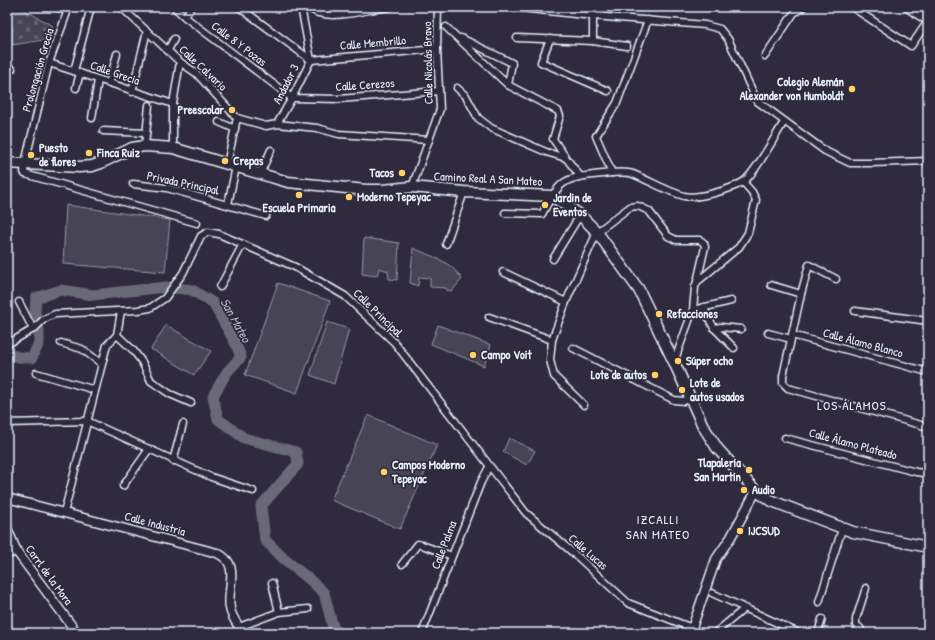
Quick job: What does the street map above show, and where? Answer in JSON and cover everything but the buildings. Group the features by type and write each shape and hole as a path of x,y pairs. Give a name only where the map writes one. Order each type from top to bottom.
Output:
{"main road":[{"path":"908,7 928,21"},
{"name":"Camino Real A San Mateo","path":"7,163 79,167 92,166 145,143 173,148 288,182 366,190 412,187 464,192 552,196 580,214 597,232 639,290 703,426 716,448 756,490 772,500 842,529 928,547"}],"street":[{"path":"57,7 68,9"},
{"path":"76,88 77,72 92,7"},
{"name":"Calle Calvario","path":"121,7 180,62 196,73 237,118"},
{"name":"Calle 8 Y Pozas","path":"174,7 185,17 292,98"},
{"path":"185,17 191,7"},
{"path":"240,7 311,60"},
{"name":"Andador 3","path":"277,124 311,60 300,7"},
{"path":"307,7 317,12 339,14 388,7"},
{"name":"Calle Nicolás Bravo","path":"412,187 440,109 437,49 438,7"},
{"path":"514,7 593,16 706,25 720,29 728,39 757,101 825,151 850,163 928,161"},
{"path":"593,7 593,42"},
{"path":"765,56 794,10 803,7"},
{"path":"852,7 911,46 928,21"},
{"name":"Prolongación Grecia","path":"25,164 49,63 68,9"},
{"path":"612,173 596,136 616,103 648,20"},
{"path":"446,27 508,85 558,111 560,116 553,139 580,176"},
{"path":"132,92 147,31"},
{"path":"454,35 512,63 508,85"},
{"path":"517,38 593,42 627,46"},
{"path":"168,50 174,39"},
{"path":"550,40 542,62 608,90"},
{"name":"Calle Membrillo","path":"311,60 437,49"},
{"path":"109,84 116,54"},
{"path":"173,148 173,104 180,62"},
{"name":"Calle Grecia","path":"49,63 132,92 173,104"},
{"path":"92,118 98,80"},
{"path":"458,88 466,96 478,118 491,128 546,152 566,158"},
{"name":"Calle Cerezos","path":"292,98 339,99 439,91"},
{"path":"145,143 149,105"},
{"path":"266,216 228,204 237,118 266,126 277,124 318,128 339,134 429,140"},
{"path":"219,122 235,129"},
{"path":"505,213 542,214 557,188 564,182 571,178 580,176 612,173 632,173 684,196 711,194 743,182 753,172 784,122"},
{"path":"104,131 146,133"},
{"path":"260,174 271,150"},
{"path":"25,164 25,174 197,223"},
{"path":"697,282 739,247 748,233 756,200 752,192 743,182"},
{"name":"Privada Principal","path":"133,184 168,188 228,204"},
{"path":"446,244 464,192"},
{"path":"584,405 554,376 550,360 552,340 566,302 597,232 630,207 638,206 649,211 668,236 676,240 700,240 704,243 705,247 695,287 692,310 674,362"},
{"path":"553,259 580,214"},
{"name":"Calle Principal","path":"121,311 150,308 165,298 183,273 201,236 208,232 219,234 243,244 295,267 344,296 394,342 489,467"},
{"path":"220,287 243,244"},
{"path":"836,279 809,265 782,376 783,383 788,388 928,426"},
{"path":"503,272 566,302"},
{"path":"771,284 801,294"},
{"path":"692,310 731,301"},
{"path":"19,302 34,328"},
{"path":"704,308 714,328 734,348"},
{"path":"7,341 11,342 34,328 44,319 55,314 121,311 117,335 107,346 64,513"},
{"path":"855,311 928,320"},
{"path":"489,317 552,340"},
{"path":"714,328 721,327 741,329"},
{"name":"Calle Álamo Blanco","path":"768,333 791,337 928,372"},
{"path":"117,335 133,350 142,362 151,381 170,394 191,403"},
{"path":"61,343 82,350 102,364"},
{"path":"574,348 674,400 684,401 690,398"},
{"path":"36,373 95,390"},
{"path":"7,423 87,421 173,461 211,477 253,491"},
{"path":"173,461 183,424"},
{"name":"Calle Álamo Plateado","path":"785,438 916,472 928,472"},
{"path":"123,486 149,449"},
{"name":"Calle Palma","path":"422,633 481,482 489,467"},
{"name":"Calle Lucas","path":"489,467 526,514 578,557 628,603 693,631"},
{"path":"693,631 716,559 731,537 756,490"},
{"name":"Calle Industria","path":"7,498 217,553 223,556 229,561 231,568 229,607 231,614 241,630"},
{"name":"Carrl de la Mora","path":"7,528 17,552 77,633"},
{"path":"819,602 842,529"},
{"path":"402,564 418,544 452,556"},
{"path":"7,555 17,552"},
{"path":"272,582 279,612"},
{"path":"862,633 860,628 856,625 856,619 866,588"},
{"path":"712,593 799,633"},
{"path":"241,630 279,612 308,609"},
{"path":"715,633 744,609"},
{"path":"818,633 822,619"}],"green space":[{"path":"21,8 53,26 50,39 12,45 12,33 7,32 7,9"},
{"path":"66,205 170,220 165,272 63,264"},
{"path":"364,238 399,243 397,280 389,279 388,271 379,268 377,276 362,274"},
{"path":"413,248 446,263 457,273 462,279 452,291 446,290 446,288 430,287 430,278 419,277 418,286 410,283"},
{"path":"278,283 330,301 297,393 245,375"},
{"path":"327,322 349,329 334,384 310,375"},
{"path":"166,325 211,351 194,375 151,349"},
{"name":"Campo Voit","path":"438,325 491,345 484,366 431,344"},
{"name":"Campos Moderno Tepeyac","path":"368,415 437,445 400,529 331,500"},
{"path":"509,438 535,451 527,465 503,452"}],"waterway":[{"name":"San Mateo","path":"7,353 18,357 32,358 39,343 39,330 35,312 36,298 61,290 93,295 166,287 192,290 213,303 235,342 241,357 227,372 213,396 218,419 244,438 296,452 298,464 261,506 265,540 284,559 324,593 333,627 338,633"}],"place":[{"name":"Colegio Alemán Alexander von Humboldt","path":"852,89"},
{"name":"Preescolar","path":"232,110"},
{"name":"Finca Ruiz","path":"89,153"},
{"name":"Puesto de flores","path":"31,155"},
{"name":"Crepas","path":"225,161"},
{"name":"Tacos","path":"402,173"},
{"name":"Escuela Primaria","path":"299,195"},
{"name":"Moderno Tepeyac","path":"349,197"},
{"name":"Jardin de Eventos","path":"545,205"},
{"name":"Refacciones","path":"659,314"},
{"name":"Campo Voit","path":"473,355"},
{"name":"Súper ocho","path":"678,361"},
{"name":"Lote de autos","path":"655,375"},
{"name":"Lote de autos usados","path":"682,390"},
{"name":"Tlapalería San Martín","path":"749,470"},
{"name":"Campos Moderno Tepeyac","path":"384,472"},
{"name":"Audio","path":"744,490"},
{"name":"IJCSUD","path":"740,531"}],"district":[{"name":"LOS ÁLAMOS","path":"852,405"},
{"name":"IZCALLI SAN MATEO","path":"658,526"}]}
